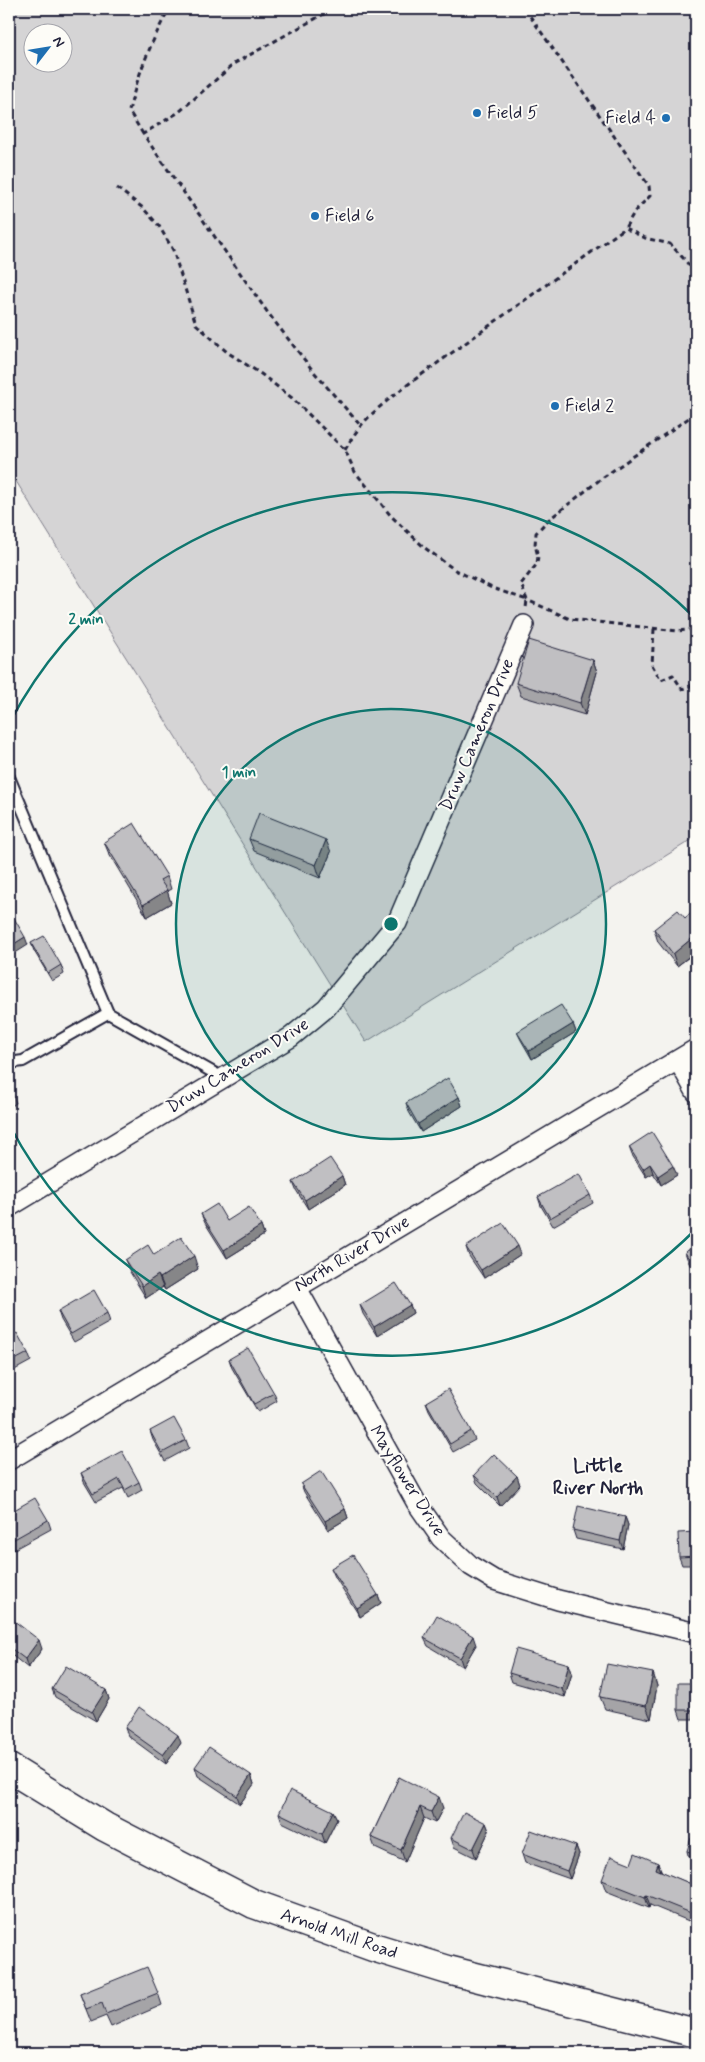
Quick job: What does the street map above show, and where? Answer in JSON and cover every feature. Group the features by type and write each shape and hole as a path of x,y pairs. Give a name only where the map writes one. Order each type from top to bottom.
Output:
{"main road":[{"name":"Arnold Mill Road","path":"9,1768 105,1827 254,1904 373,1947 448,1970 696,2033"}],"street":[{"name":"Druw Cameron Drive","path":"9,1207 291,1038 326,1008 396,922 524,626"},
{"name":"North River Drive","path":"9,1460 696,1049"},
{"path":"678,1060 696,1092"},
{"name":"Mayflower Drive","path":"297,1288 416,1502 441,1538 471,1566 494,1580 558,1600 696,1633"}],"lane":[{"path":"9,777 108,1013 223,1078"},
{"path":"9,1063 23,1061 108,1013"}],"path":[{"path":"169,9 150,43 136,81 129,112 268,313 314,372 360,425"},
{"path":"143,134 179,112 235,63 333,9"},
{"path":"345,450 360,425 370,414 403,388 625,228 635,211 650,196 649,186 525,9"},
{"path":"117,188 143,208 159,226 173,250 196,324 227,352 261,374 292,398 345,450 355,472 391,516 425,548 455,570 492,588 528,600 570,620 678,631 696,629"},
{"path":"625,228 646,238 670,244 696,275"},
{"path":"524,626 528,600 521,584 537,564 536,533 547,521 602,478 696,413"},
{"path":"654,629 652,665 661,680 673,674 682,689 696,684"}],"shaded area":[{"path":"9,9 696,9 696,837 366,1042 9,470"}],"building":[{"path":"529,640 593,660 580,703 516,683"},
{"path":"259,813 326,840 316,865 249,839"},
{"path":"134,823 167,876 160,880 167,890 143,905 104,842"},
{"path":"696,909 695,944 691,939 673,954 654,929 678,910 685,918"},
{"path":"11,913 25,937 9,947 9,914"},
{"path":"44,936 61,965 48,973 31,943"},
{"path":"561,1005 573,1024 529,1051 517,1032"},
{"path":"448,1078 459,1097 418,1124 406,1103"},
{"path":"9,1087 13,1095 9,1097"},
{"path":"652,1132 673,1166 658,1176 650,1164 643,1169 629,1147"},
{"path":"330,1158 342,1176 305,1200 293,1182"},
{"path":"579,1174 590,1195 550,1218 538,1197"},
{"path":"217,1204 227,1221 249,1207 261,1226 224,1250 201,1214"},
{"path":"503,1223 518,1246 481,1270 466,1247"},
{"path":"181,1237 194,1256 160,1278 158,1275 142,1286 125,1260 148,1245 154,1255"},
{"path":"696,1246 696,1272 685,1252"},
{"path":"396,1283 410,1305 374,1327 360,1305"},
{"path":"94,1290 107,1313 71,1334 58,1311"},
{"path":"17,1333 28,1353 9,1363 9,1337"},
{"path":"248,1348 274,1393 254,1404 229,1359"},
{"path":"448,1389 471,1431 450,1444 426,1402"},
{"path":"174,1418 186,1440 162,1453 150,1431"},
{"path":"122,1451 139,1482 125,1490 119,1479 93,1494 81,1473"},
{"path":"494,1454 517,1476 497,1497 474,1475"},
{"path":"321,1471 345,1509 325,1521 301,1484"},
{"path":"35,1498 48,1520 9,1542 9,1513"},
{"path":"578,1506 625,1517 620,1541 573,1530"},
{"path":"696,1532 696,1556 679,1557 678,1533"},
{"path":"353,1555 378,1595 357,1608 331,1568"},
{"path":"437,1615 473,1636 460,1658 424,1638"},
{"path":"9,1617 39,1640 25,1659 9,1647"},
{"path":"516,1649 569,1664 562,1689 509,1673"},
{"path":"607,1664 653,1673 646,1706 600,1697"},
{"path":"66,1666 106,1690 92,1712 52,1689"},
{"path":"678,1683 696,1683 696,1710 678,1710"},
{"path":"139,1707 178,1735 163,1755 125,1728"},
{"path":"209,1747 251,1775 237,1796 195,1767"},
{"path":"399,1777 439,1797 431,1812 420,1807 401,1850 371,1837"},
{"path":"290,1790 333,1811 322,1834 279,1813"},
{"path":"464,1812 486,1823 473,1849 451,1838"},
{"path":"531,1830 576,1846 567,1871 522,1854"},
{"path":"691,1838 696,1839 696,1854 687,1851"},
{"path":"635,1853 658,1863 656,1869 696,1886 696,1915 602,1880 611,1856 631,1864"},
{"path":"147,1967 158,1993 106,2014 102,2003 86,2009 80,1994"}],"place":[{"name":"Field 5","path":"477,113"},
{"name":"Field 4","path":"666,118"},
{"name":"Field 6","path":"315,216"},
{"name":"Field 2","path":"555,406"}],"district":[{"name":"Little River North","path":"598,1477"}]}
